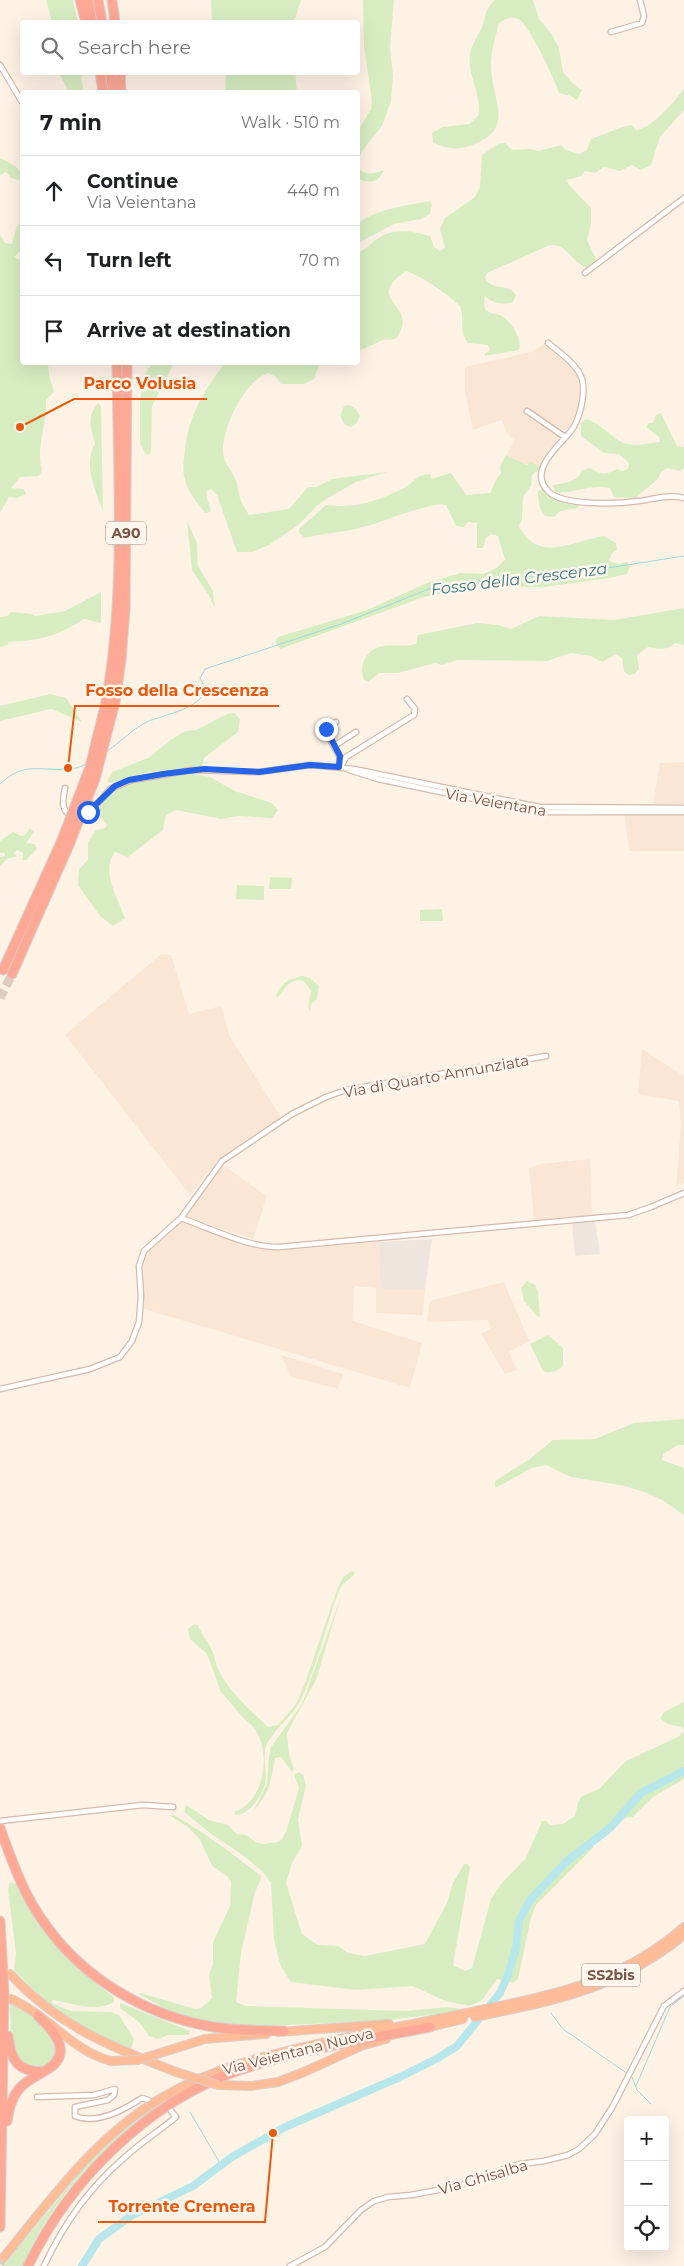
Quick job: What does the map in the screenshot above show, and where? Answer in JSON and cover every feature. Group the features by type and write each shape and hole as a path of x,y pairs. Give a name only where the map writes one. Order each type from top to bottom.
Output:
{"highway":[{"path":"80,0 85,20"},
{"path":"88,0 92,20"},
{"path":"98,0 102,20"},
{"path":"112,0 114,20"},
{"path":"100,75 103,90"},
{"path":"110,75 113,90"},
{"path":"120,75 121,90"},
{"name":"A90","path":"7,972 98,770 111,702 122,660 125,610 122,365"},
{"path":"0,1828 20,1880 45,1924 80,1963 110,1987 141,2005 186,2022 234,2030 284,2031 428,2024"},
{"path":"0,1920 8,1996 11,2054 16,2062 26,2070 42,2072"},
{"name":"SS2bis","path":"528,2003 576,1988 617,1972 654,1951 684,1927"},
{"name":"SS2bis","path":"428,2024 570,1996 620,1977 650,1960 684,1935"},
{"path":"10,1974 37,2001 69,2025 105,2043 211,2084 234,2086 278,2082 361,2046 428,2024"},
{"path":"8,1996 51,2023 83,2050 111,2061 138,2060 205,2040 284,2031"},
{"path":"0,2227 8,1996"},
{"path":"2,2166 12,2099 20,2087 56,2062 60,2048 56,2034 38,2016"},
{"path":"28,2266 57,2215 92,2171 143,2124 192,2092 234,2072 270,2060 428,2024"},
{"name":"Via Veientana Nuova","path":"4,2257 99,2145 132,2117 163,2097 217,2070 254,2058 428,2024"}],"street":[{"path":"611,32 642,24 644,16 640,0"},
{"path":"0,65 20,99"},
{"path":"586,273 684,198"},
{"path":"548,342 569,361 582,381 577,422 546,460 543,471 546,488 555,496 567,500 597,502 636,501 670,496 684,498"},
{"path":"526,411 565,438"},
{"path":"340,767 346,758 413,716 416,712 407,699"},
{"path":"336,722 325,731 340,756 340,767"},
{"path":"334,746 356,732"},
{"name":"Via Veientana","path":"65,788 64,810 69,815 76,817 92,810 107,792 129,780 204,769 259,772 310,765 340,767 527,806 575,810 684,812"},
{"name":"Via Veientana","path":"575,810 684,808"},
{"name":"Via di Quarto Annunziata","path":"0,1389 90,1369 120,1357 132,1341 139,1322 141,1303 140,1256 146,1248 181,1218 221,1162 281,1120 326,1097 364,1087 546,1056"},
{"path":"181,1218 238,1238 266,1246 280,1247 628,1215 651,1208 684,1192"},
{"path":"0,1821 143,1805 173,1807"},
{"name":"Via Ghisalba","path":"290,2266 325,2247 358,2213 374,2201 388,2197 449,2188 478,2180 520,2164 544,2161 574,2152 596,2134 630,2074 664,2006 684,1991"},
{"path":"37,2097 94,2095 115,2089 114,2096 108,2100 75,2106 74,2116 81,2118 98,2117 124,2110 142,2098 148,2100"},
{"path":"44,2266 63,2229 96,2185 125,2157 176,2117 171,2111"}],"shaded area":[{"path":"544,344 576,372 579,377 579,398 575,416 568,429 564,431 530,410 526,412 526,415 559,437 559,440 543,461 541,468 522,463 506,455 515,441 506,432 502,420 473,430 465,391 465,367 531,352"},
{"path":"684,762 684,804 653,804 660,763"},
{"path":"625,815 684,815 684,851 629,851"},
{"path":"161,954 171,955 189,1014 221,1006 230,1037 281,1117 217,1161 190,1195 65,1035"},
{"path":"642,1049 684,1076 684,1183 676,1186 681,1126 679,1101 638,1094"},
{"path":"590,1159 592,1215 534,1220 529,1168 540,1164"},
{"path":"223,1165 267,1196 253,1239 185,1216"},
{"path":"595,1220 600,1254 575,1256 572,1224"},
{"path":"181,1221 275,1251 379,1242 382,1289 425,1289 423,1315 376,1313 376,1288 354,1286 353,1321 422,1343 410,1388 144,1309 143,1256"},
{"path":"432,1239 425,1289 381,1289 379,1242"},
{"path":"504,1282 529,1341 509,1352 517,1370 505,1374 481,1334 491,1328 488,1320 427,1322 430,1301"},
{"path":"281,1355 343,1374 338,1389 291,1377"}],"green space":[{"path":"46,0 73,0 78,20 51,20"},
{"path":"211,0 301,0 295,20 212,20"},
{"path":"363,0 394,0 390,48 393,76 391,101 382,126 362,151 360,156 360,128 371,109 372,101 364,46"},
{"path":"495,0 533,0 539,19 551,33 559,48 563,72 572,83 582,90 577,100 571,96 559,93 547,65 528,30 518,19 506,19 499,23 491,61 497,100 498,123 493,132 483,140 466,147 441,146 433,142 432,133 443,127 469,124 478,116 479,108 471,71 470,55 487,10"},
{"path":"60,75 83,75 81,78 84,90 68,90"},
{"path":"226,75 295,75 297,90 225,90"},
{"path":"684,89 684,110 660,137 651,165 641,170 632,165 620,171 604,167 595,173 585,171 581,176 567,180 569,185 591,208 591,223 587,240 596,259 593,265 588,268 559,246 550,245 487,273 485,277 491,285 509,289 516,296 512,303 498,303 485,296 484,304 487,311 502,316 513,327 518,336 519,350 485,356 485,353 490,351 488,345 468,343 465,339 459,305 437,288 406,271 394,280 389,288 389,295 401,313 403,321 401,330 394,339 383,340 360,349 360,252 380,237 398,231 430,236 434,247 440,251 445,248 440,229 445,218 475,197 480,187 482,155 498,144 505,143 512,150 529,149 539,151 561,145 566,150 579,154 587,150 591,139 627,126 632,125 636,131 643,128 663,113"},
{"path":"0,158 12,164 20,171 20,180 11,178 6,172 0,175"},
{"path":"360,170 366,173 375,173 384,170 377,180 370,182 360,179"},
{"path":"430,201 432,204 430,214 421,219 394,224 360,242 360,223 374,214 392,208"},
{"path":"20,223 20,251 14,257 20,260 20,365 48,365 54,392 46,400 40,453 42,470 39,476 20,477 11,488 24,489 26,494 17,498 9,497 0,513 0,235 5,243 12,244 17,226"},
{"path":"151,365 173,365 152,406 151,452 148,455 140,443 140,401 145,374"},
{"path":"224,365 319,365 314,379 304,384 281,384 276,377 269,373 260,377 244,394 231,418 226,430 223,455 249,515 289,509 308,487 316,487 332,479 387,472 356,482 326,499 298,525 269,545 252,552 237,552 217,495 211,489 207,491 210,512 205,513 188,489 185,480 184,461 190,425 204,392"},
{"path":"98,403 101,406 103,511 90,469 90,460 95,444 91,418"},
{"path":"349,405 356,409 360,416 357,423 351,427 345,425 340,416 344,406"},
{"path":"661,413 677,446 684,447 684,468 680,471 667,468 661,472 658,479 635,498 614,497 610,488 602,487 555,492 553,485 566,483 574,479 582,470 590,468 603,473 617,469 622,471 628,469 629,463 619,454 604,453 581,436 581,423 586,419 624,443 632,445 660,442 659,437 646,427 649,423 653,423 656,415"},
{"path":"506,455 527,465 531,462 541,468 532,475 531,486 523,497 522,520 519,526 527,538 536,544 546,547 557,547 604,536 616,543 617,550 612,553 609,561 619,564 627,562 630,566 627,574 544,587 471,587 424,597 280,649 275,642 278,637 367,610 427,583 460,573 483,574 496,568 505,560 498,536 491,534 486,538 483,548 477,548 477,523 468,522 464,527 456,526 446,505 443,504 415,510 352,530 305,538 299,533 299,529 326,505 346,506 366,503 404,488 426,474 430,474 431,479 451,473 466,495 490,493 501,473 500,466"},
{"path":"541,489 558,499 580,504 578,508 560,511 554,517 545,516 539,501 538,491"},
{"path":"187,521 197,543 198,566 213,591 215,608 192,570"},
{"path":"101,592 101,623 84,619 56,634 30,640 8,642 8,645 0,647 0,617 7,616 11,612 35,616 65,611"},
{"path":"684,608 684,645 675,643 662,649 648,647 637,655 639,669 635,674 628,675 624,671 622,658 616,654 602,662 591,656 571,653 547,661 458,660 442,665 435,663 398,673 379,673 368,682 364,680 362,674 363,663 371,651 382,646 416,644 418,635 477,623 498,625 511,629 539,616 614,620"},
{"path":"50,694 66,698 82,722 51,709 0,721 0,706"},
{"path":"234,713 240,719 238,732 204,758 202,766 149,772 110,783 107,781 112,772 148,758 185,731 196,730 227,714"},
{"path":"183,772 210,777 235,791 272,803 278,810 272,818 239,816 221,819 176,810 166,815 163,830 128,857 115,852 111,859 109,868 112,885 125,918 113,926 100,916 78,885 79,869 88,860 88,842 96,830 105,828 107,825 99,816 102,804 109,795 119,788 146,779"},
{"path":"30,828 34,832 26,843 35,844 37,849 26,860 22,860 23,853 17,850 15,853 17,857 8,858 0,866 0,857 5,856 5,853 0,853 0,841 13,832 22,836 25,835"},
{"path":"270,877 292,878 291,889 269,889"},
{"path":"237,885 264,886 264,900 236,899"},
{"path":"442,909 443,921 420,921 420,910"},
{"path":"303,976 310,978 319,986 317,999 311,1004 310,1011 308,1007 311,991 304,981 291,982 277,998 276,995 286,982"},
{"path":"527,1281 535,1285 538,1292 540,1317 524,1301 521,1288"},
{"path":"548,1335 563,1348 563,1366 551,1372 543,1371 530,1344"},
{"path":"684,1419 684,1445 678,1445 663,1454 662,1460 684,1468 684,1515 662,1500 647,1493 625,1486 571,1477 546,1465 532,1468 495,1488 495,1481 530,1459 553,1440 595,1439 634,1423"},
{"path":"352,1571 355,1573 354,1575 342,1585 339,1591 311,1676 299,1703 268,1742 265,1752 266,1779 263,1789 250,1809 235,1815 234,1812 245,1806 254,1796 260,1783 263,1769 261,1741 255,1729 221,1692 207,1654 190,1639 188,1629 194,1624 198,1625 212,1651 223,1678 240,1700 268,1727 278,1725 296,1704 338,1587 343,1577"},
{"path":"341,1597 316,1680 287,1733 289,1755 294,1769 292,1772 281,1757 275,1758 267,1792 253,1812 267,1784 271,1747 302,1704"},
{"path":"684,1702 684,1731 682,1727 670,1725 660,1719 664,1712"},
{"path":"684,1731 684,1779 653,1797 633,1817 621,1819 595,1841 593,1848 536,1905 531,1918 518,1979 513,1983 497,1979 481,2001 469,2006 445,2001 413,1986 356,1990 291,1982 281,1967 274,1940 271,1883 262,1871 244,1856 210,1833 184,1812 186,1805 209,1820 228,1825 237,1834 246,1835 257,1843 278,1842 286,1832 299,1788 294,1775 299,1772 303,1775 306,1785 298,1819 302,1846 292,1863 286,1883 302,1934 318,1945 338,1946 348,1953 365,1956 425,1944 447,1903 453,1883 464,1864 468,1864 470,1867 453,1965 465,1971 472,1968 491,1899 500,1885 526,1858 542,1821 546,1821 550,1825 563,1824 575,1816 578,1802 582,1796 599,1789 626,1761 678,1737"},
{"path":"169,1815 174,1815 197,1829 261,1876 255,1892 241,1953 236,2002 246,2006 406,2011 448,2007 463,2011 380,2021 240,2027 200,2021 170,2011 138,1994 141,1993 195,2009 201,2008 212,1998 209,1974 213,1964 213,1942 230,1906 231,1882 228,1877 212,1866 200,1840 188,1827"},
{"path":"10,1882 16,1884 59,1946 83,1972 114,1997 114,2002 100,2007 52,2000 52,2003 71,2011 111,2012 119,2015 134,2039 131,2049 127,2049 71,2022 40,1999 37,1993 14,1970 16,1954 8,1890"},
{"path":"10,2003 35,2017 49,2032 56,2048 55,2057 44,2068 23,2066 11,2046"},
{"path":"120,2003 190,2031 189,2035 168,2035 158,2039 149,2036 140,2023 120,2008"},
{"path":"195,2083 199,2084 159,2108 113,2143 77,2180 47,2221 23,2266 3,2266 96,2153 124,2127 150,2109"}],"waterway":[{"name":"Fosso della Crescenza","path":"107,751 143,724 197,702 206,690 200,678 205,669 341,624 439,585 523,576 557,576 684,556"},
{"name":"Fosso della Crescenza","path":"0,784 12,775 28,769 62,770 86,764"},
{"path":"490,2005 500,1993 508,1975 516,1948 519,1920 531,1899 566,1862 610,1828 641,1793 684,1771"},
{"path":"636,2086 670,2007 684,1996"},
{"path":"551,2013 563,2029 632,2077 637,2090 651,2104"},
{"path":"82,2266 99,2239 131,2216 193,2186 232,2157 285,2127 400,2077 438,2058 457,2046 478,2020"},
{"path":"190,2112 221,2165"}],"tunnel":[{"path":"0,998 12,974"},
{"path":"0,2264 4,2257"}],"place":[{"name":"Parco Volusia","path":"20,427"},
{"name":"Fosso della Crescenza","path":"68,768"},
{"name":"Torrente Cremera","path":"273,2133"}],"route":[{"path":"88,812 110,789 129,780 204,769 259,772 306,765 339,767 340,756 326,733 326,729"}]}
